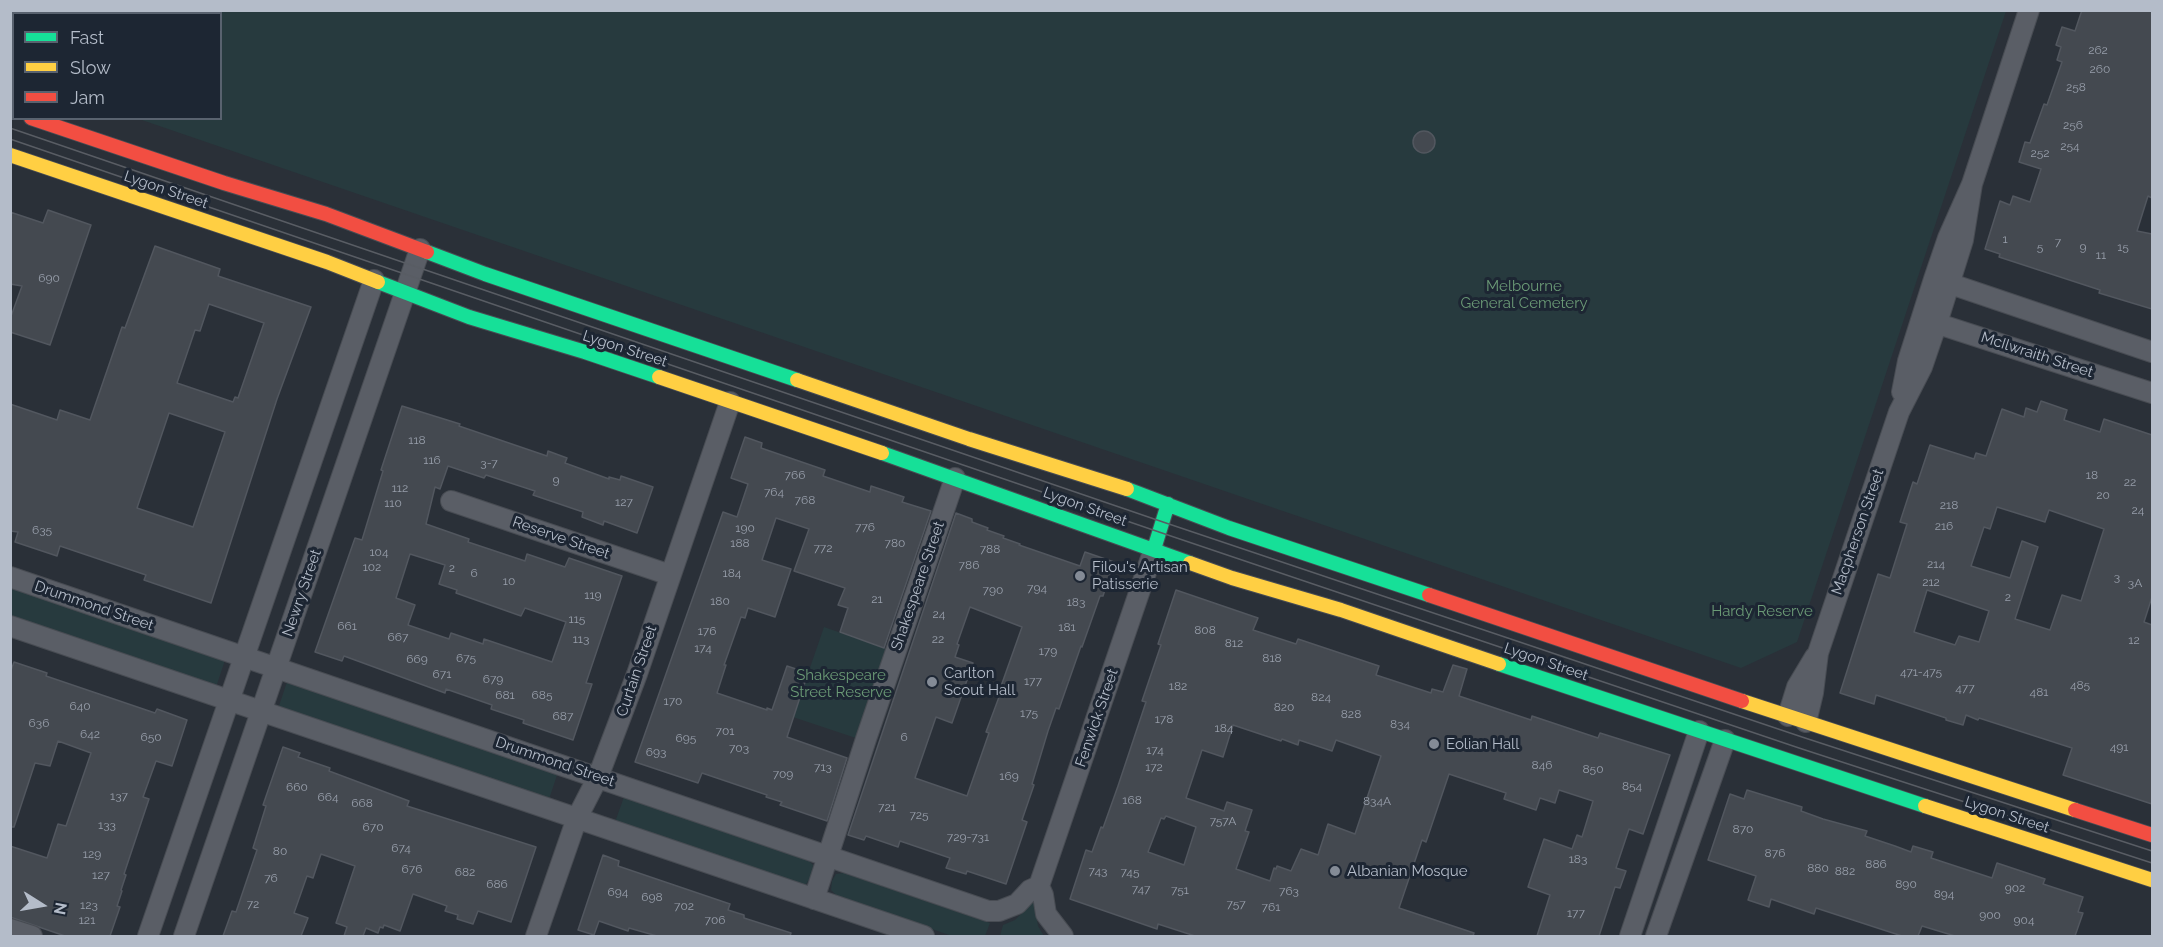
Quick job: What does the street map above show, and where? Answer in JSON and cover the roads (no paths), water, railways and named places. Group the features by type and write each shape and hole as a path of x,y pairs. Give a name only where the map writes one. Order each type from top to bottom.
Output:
{"street":[{"name":"Macpherson Street","path":"1793,732 1813,693 1818,652 1899,412 1908,361 1929,321 1942,281 1948,238 1972,184 2029,10"},
{"name":"Lygon Street","path":"37,120 224,183 292,203 743,363 962,459 1154,549 1232,578 1706,711 1738,699 1793,732 2152,835"},
{"name":"Lygon Street","path":"10,155 379,266 405,292 490,324 585,352 734,389 962,459 1114,484 1706,711 1775,756 2152,880"},
{"path":"148,936 389,238"},
{"name":"Newry Street","path":"184,936 420,249"},
{"path":"1942,281 2152,352"},
{"name":"McIlwraith Street","path":"1929,321 2152,393"},
{"path":"734,389 743,363"},
{"name":"Curtain Street","path":"536,936 577,818 598,777 637,674 734,389"},
{"name":"Shakespeare Street","path":"814,899 962,459"},
{"name":"Reserve Street","path":"451,501 670,575"},
{"path":"1154,549 1168,504"},
{"name":"Fenwick Street","path":"1039,886 1154,549"},
{"name":"Drummond Street","path":"10,577 988,911 999,911 1017,904 1030,890 1039,886"},
{"path":"10,626 924,936"},
{"path":"1638,914 1659,929 1738,699"},
{"path":"1630,936 1706,711"},
{"path":"1775,756 1793,732"},
{"path":"1793,732 1794,762"},
{"path":"1039,886 1046,914 1063,936"},
{"path":"10,929 32,936"}],"tram line":[{"path":"10,128 1163,522 1802,737 2152,851"},
{"path":"10,139 1159,532 1799,748 2152,863"}],"place":[{"name":"Filou's Artisan Patisserie","path":"1080,576"},
{"name":"Carlton Scout Hall","path":"932,682"},
{"name":"Eolian Hall","path":"1434,744"},
{"name":"Albanian Mosque","path":"1335,871"}],"park label":[{"name":"Melbourne General Cemetery","path":"1524,294"},
{"name":"Hardy Reserve","path":"1762,611"},
{"name":"Shakespeare Street Reserve","path":"841,684"}]}
